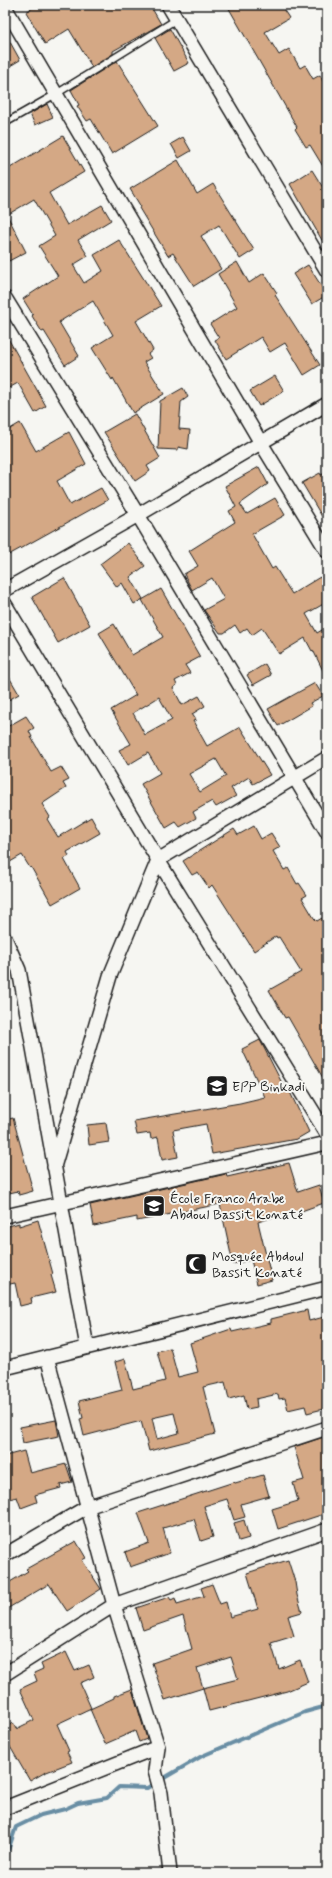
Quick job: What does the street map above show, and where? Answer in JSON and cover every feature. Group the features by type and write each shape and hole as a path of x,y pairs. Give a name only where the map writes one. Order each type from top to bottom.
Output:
{"street":[{"path":"168,5 327,271"},
{"path":"5,7 261,443 327,551"},
{"path":"5,298 138,515 327,832"},
{"path":"5,590 138,515 327,404"},
{"path":"5,604 158,860 327,1134"},
{"path":"54,1167 110,976 158,860 327,758"},
{"path":"5,938 19,970 87,1347"},
{"path":"5,1216 327,1143"},
{"path":"5,1368 327,1288"},
{"path":"47,1357 114,1605 158,1747 155,1771 162,1793 170,1873"},
{"path":"5,1555 88,1506 327,1428"},
{"path":"5,1674 114,1605 327,1530"},
{"path":"5,1808 158,1747"}],"lane":[{"path":"5,123 56,94 177,19"}],"building":[{"path":"37,5 150,5 161,24 113,51 113,54 92,67 69,29 45,44 26,12"},
{"path":"227,5 281,5 289,18 265,32 279,55 289,49 300,68 305,65 313,79 320,75 327,89 327,173 310,145 306,147 295,129 297,127"},
{"path":"170,29 189,63 174,71 155,38"},
{"path":"5,33 20,60 5,69"},
{"path":"117,61 158,126 112,154 91,119 87,121 77,106 79,105 71,90"},
{"path":"47,104 53,117 35,125 30,114"},
{"path":"63,136 84,172 49,193 67,225 102,205 111,220 78,240 88,256 73,265 84,283 103,271 94,255 119,240 161,306 136,321 153,350 148,354 151,358 144,362 164,394 133,413 113,378 112,380 92,348 113,335 93,301 59,322 79,356 65,365 44,331 42,332 23,299 58,276 39,246 55,236 34,199 7,215 26,252 5,263 5,171"},
{"path":"183,137 191,151 179,158 171,144"},
{"path":"178,160 197,194 213,184 254,250 240,259 219,225 201,236 221,269 194,286 173,253 168,256 139,208 141,207 130,189"},
{"path":"312,170 327,194 327,249 290,184"},
{"path":"237,262 249,283 264,273 277,293 275,295 320,365 304,375 285,343 270,352 261,337 226,359 215,340 219,338 210,324 237,307 218,274"},
{"path":"308,265 327,295 312,304 293,274"},
{"path":"5,333 46,406 35,413 18,383 5,390"},
{"path":"275,376 284,391 259,406 250,391"},
{"path":"183,388 188,397 181,402 179,429 190,430 188,449 178,447 178,450 158,449 160,401"},
{"path":"135,414 160,458 147,466 150,471 135,481 104,432"},
{"path":"20,423 36,451 69,432 86,464 57,481 70,505 101,488 108,500 5,557 5,432"},
{"path":"259,467 268,484 240,504 247,514 275,498 285,515 252,534 272,569 275,567 292,594 320,577 327,589 327,602 306,614 317,633 327,627 327,679 313,650 312,651 305,638 279,654 262,628 252,635 247,628 240,633 235,625 224,633 220,633 204,610 224,599 212,578 192,590 184,574 198,566 189,551 235,522 229,511 236,507 225,486"},
{"path":"327,472 327,525 302,483 320,473 321,475"},
{"path":"128,543 145,566 130,577 143,599 134,604 122,583 117,587 100,564"},
{"path":"64,578 90,625 58,643 32,597"},
{"path":"161,589 200,657 185,665 190,673 175,681 177,685 173,688 182,705 199,696 205,706 192,714 196,720 193,721 207,746 240,727 270,775 253,784 249,777 231,788 236,796 216,807 212,801 193,812 196,818 180,827 176,822 166,828 141,784 160,773 148,753 128,765 119,750 131,744 111,710 136,695 99,633 114,624 132,655 163,637 142,600","holes":["159,697 172,720 145,735 133,713","216,759 226,776 200,792 189,774"]},
{"path":"265,664 271,675 253,685 247,675"},
{"path":"5,670 19,694 5,702"},
{"path":"315,683 323,696 310,703 312,706 278,726 268,709"},
{"path":"26,716 34,728 29,731 31,737 51,772 61,767 69,780 63,783 66,788 42,804 50,817 47,819 58,837 91,817 100,833 67,852 69,856 64,859 80,888 52,904 31,867 30,868 22,855 5,865 5,728"},
{"path":"254,826 261,839 271,833 280,847 273,851 284,870 288,868 297,884 299,883 307,895 302,898 314,918 317,921 322,918 327,926 327,1085 288,1017 285,1018 269,990 301,972 279,937 277,938 276,936 254,951 212,885 209,888 198,872 192,875 183,861 234,829 238,835"},
{"path":"260,1040 285,1089 288,1088 309,1132 297,1139 212,1154 206,1124 173,1130 178,1157 162,1160 158,1137 151,1139 150,1133 137,1135 134,1121 240,1103 265,1097 242,1049"},
{"path":"13,1118 33,1191 19,1195 18,1191 5,1194 5,1120"},
{"path":"106,1123 109,1142 89,1145 87,1125"},
{"path":"289,1163 298,1192 319,1185 324,1203 293,1214 292,1211 258,1222 272,1280 257,1284 251,1260 233,1264 220,1204 137,1221 137,1217 94,1226 90,1205 226,1174 227,1177"},
{"path":"38,1220 53,1274 51,1275 56,1292 31,1298 32,1303 20,1306 15,1283 5,1285 5,1227 19,1223 19,1226"},
{"path":"307,1310 309,1321 324,1317 327,1328 327,1381 323,1382 327,1397 327,1408 307,1413 305,1406 288,1410 285,1398 279,1399 278,1394 256,1399 257,1407 247,1409 244,1395 229,1399 225,1382 203,1387 215,1434 149,1451 141,1421 84,1436 80,1419 83,1418 79,1401 122,1390 115,1362 125,1359 133,1389 165,1381 157,1351 170,1348 178,1377 198,1372 190,1343 231,1329 232,1332 271,1323 271,1319","holes":["174,1413 179,1433 157,1439 152,1418"]},
{"path":"56,1420 59,1436 23,1443 20,1427"},
{"path":"327,1436 327,1513 278,1529 272,1509 298,1501 293,1483 304,1480 294,1447"},
{"path":"24,1451 30,1473 66,1464 72,1482 60,1485 61,1488 35,1495 37,1502 21,1508 17,1497 5,1500 5,1456"},
{"path":"263,1475 269,1496 241,1504 245,1517 234,1520 227,1499 204,1506 213,1537 201,1541 194,1519 163,1528 170,1553 130,1567 125,1552 149,1543 138,1513 234,1482 235,1483"},
{"path":"244,1520 249,1538 239,1541 234,1523"},
{"path":"76,1541 86,1558 82,1560 101,1589 67,1611 49,1584 5,1610 5,1585 28,1571 26,1569"},
{"path":"288,1560 302,1612 288,1616 294,1636 271,1643 279,1669 300,1660 308,1682 287,1691 209,1711 203,1688 165,1700 152,1663 192,1649 183,1616 143,1630 136,1608 169,1597 171,1600 175,1598 177,1604 204,1596 201,1588 212,1584 220,1604 226,1602 230,1617 258,1609 247,1573","holes":["231,1657 238,1679 203,1688 197,1668"]},
{"path":"66,1652 75,1671 89,1665 94,1677 80,1683 91,1708 57,1724 69,1751 67,1752 72,1762 44,1773 30,1781 5,1738 5,1727 13,1723 16,1729 34,1720 20,1689 37,1681 34,1673 43,1669 41,1664"},
{"path":"132,1689 147,1739 139,1742 135,1731 105,1744 90,1709 114,1698 114,1696"}],"waterway":[{"path":"5,1859 16,1827 41,1815 65,1809 78,1803 107,1798 119,1787 147,1788 202,1756 305,1712 327,1706"}],"place":[{"name":"EPP Binkadi","path":"217,1086"},
{"name":"École Franco Arabe Abdoul Bassit Konaté","path":"154,1206"},
{"name":"Mosquée Abdoul Bassit Konaté","path":"196,1264"}]}
